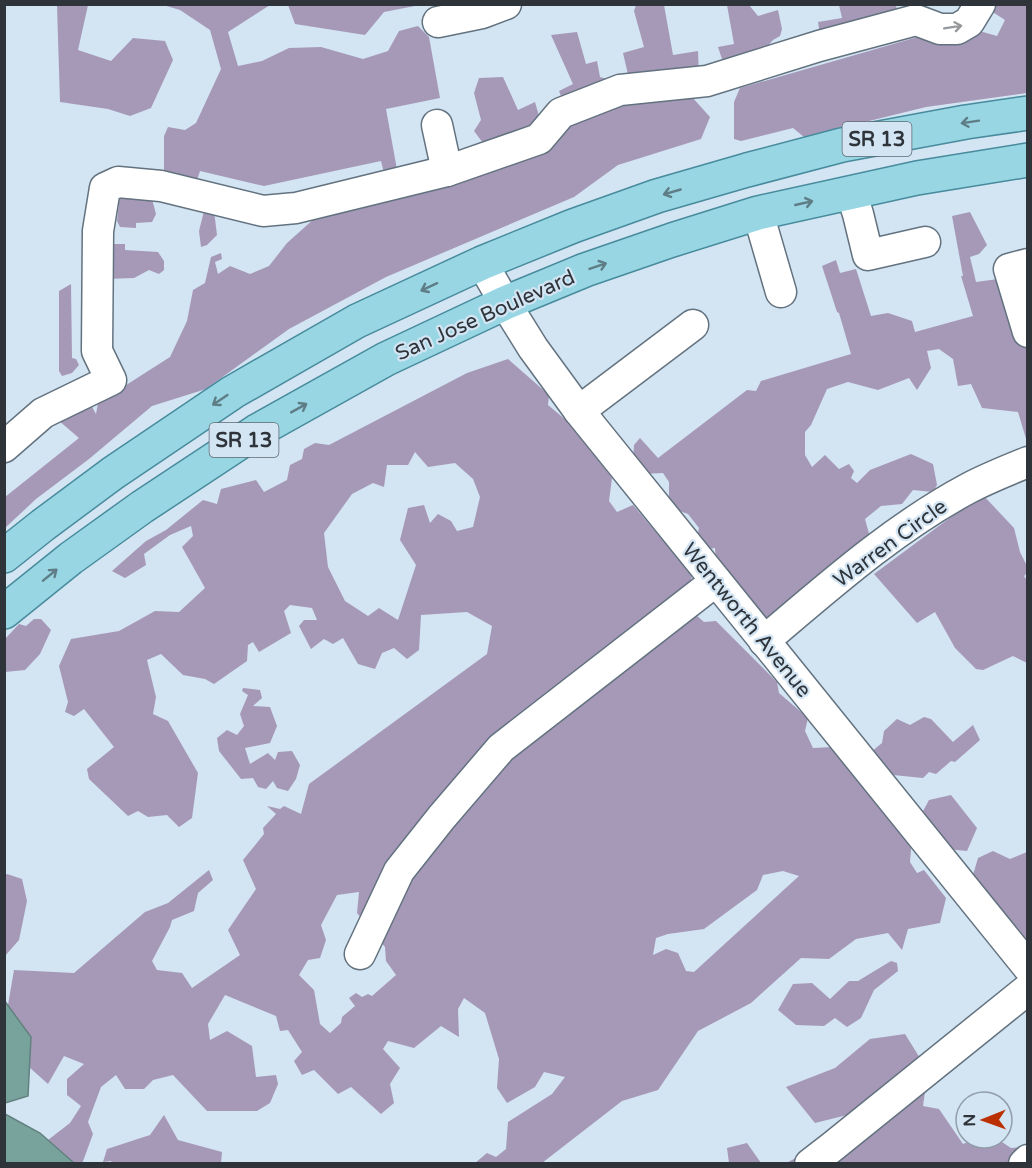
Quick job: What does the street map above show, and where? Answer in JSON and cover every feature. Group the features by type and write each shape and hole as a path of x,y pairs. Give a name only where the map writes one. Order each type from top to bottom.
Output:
{"main road":[{"name":"SR 13","path":"4,556 113,473 232,392 357,321 482,263 573,226 646,200 747,170 842,145 1028,113"},
{"path":"851,192 860,172 1028,143"},
{"name":"San Jose Boulevard","path":"4,612 71,558 133,513 257,431 386,359 505,303 607,263 758,213 917,178 1028,160"}],"street":[{"path":"438,22 482,13 506,4"},
{"path":"4,447 43,413 111,380 97,351 98,231 105,188 118,183 161,186 263,211 296,208 447,171 539,139 561,113 620,90 707,81 819,46 915,12 940,29 957,29 969,22 980,4"},
{"path":"437,125 447,171"},
{"path":"851,192 868,255 925,242"},
{"path":"758,213 781,292"},
{"name":"Wentworth Avenue","path":"482,263 533,348 579,411 1028,967"},
{"path":"1018,267 1028,332"},
{"path":"579,411 693,325"},
{"name":"Warren Circle","path":"764,641 844,574 909,525 969,488 1028,462"},
{"path":"360,954 399,871 501,748 716,581"},
{"path":"810,1164 1028,989"},
{"path":"1024,1164 1028,1161"}],"shaded area":[{"path":"57,5 88,5 78,50 111,61 133,38 165,41 173,60 151,108 130,116 108,109 60,102"},
{"path":"163,5 270,5 228,32 238,66 262,61 289,48 321,47 363,59 388,51 399,31 418,26 429,37 440,98 386,109 398,175 385,177 381,161 264,186 200,171 195,186 164,178 164,136 168,127 185,130 196,123 221,69 210,30 180,10"},
{"path":"288,5 420,5 384,12 365,35 295,24"},
{"path":"636,5 664,5 673,55 698,51 699,76 630,83 623,53 644,47 634,11"},
{"path":"727,5 749,5 758,16 778,10 782,29 780,36 762,52 724,65 718,47 734,44"},
{"path":"839,5 896,5 898,16 820,35 818,22 842,18"},
{"path":"992,5 1027,5 1027,93 926,107 804,137 793,128 741,141 734,139 734,102 740,88 928,34 976,30 997,36 1005,20 988,9"},
{"path":"577,32 586,64 597,61 600,77 610,80 565,106 559,91 573,84 551,35"},
{"path":"503,77 518,110 535,102 539,116 530,130 486,147 474,131 481,120 474,93 479,78"},
{"path":"692,97 710,117 701,139 618,165 574,197 386,277 289,329 206,389 152,406 89,459 36,499 5,528 5,497 79,438 58,420 91,405 96,414 98,403 170,357 187,321 193,290 205,283 211,257 221,253 222,259 215,262 218,274 230,266 250,274 269,266 287,243 315,218 453,185 548,146 564,127 623,104"},
{"path":"120,194 152,199 156,214 152,222 136,223 136,228 120,227 117,221"},
{"path":"204,211 214,211 217,235 207,245 201,247 199,231"},
{"path":"970,212 987,245 979,254 970,257 976,282 1027,275 1027,442 1018,412 982,408 971,384 958,386 953,359 939,349 927,351 931,368 917,390 909,378 878,390 848,382 827,389 811,425 805,432 805,455 812,467 825,455 839,469 849,464 854,471 851,478 857,483 870,470 911,454 933,464 937,485 933,492 913,490 902,504 881,506 865,519 871,541 772,622 758,617 716,564 715,548 708,549 697,537 699,528 688,514 674,509 669,502 669,482 663,473 643,474 633,461 634,445 640,438 658,458 747,390 756,391 761,381 851,354 822,266 836,260 840,273 856,269 871,316 888,313 912,321 915,332 973,316 961,276 963,276 952,216"},
{"path":"111,244 125,244 125,250 158,252 164,261 164,270 159,274 149,270 134,278 107,279"},
{"path":"71,284 72,358 76,359 79,365 72,373 62,376 59,371 59,291"},
{"path":"508,359 549,395 548,405 567,421 612,478 609,501 617,512 633,505 692,575 687,607 704,622 716,621 777,682 779,693 808,718 805,731 813,748 833,747 880,804 887,818 891,816 912,838 910,862 917,873 924,870 946,898 940,923 908,929 902,950 888,933 856,939 829,959 801,958 751,1003 698,1031 658,1090 622,1101 542,1163 475,1163 487,1153 496,1157 506,1149 508,1122 552,1094 565,1077 544,1072 535,1087 507,1103 497,1088 499,1059 485,1013 464,998 458,1009 459,1037 441,1026 414,1048 388,1041 383,1049 400,1068 390,1084 394,1103 381,1114 351,1087 338,1094 314,1070 302,1075 294,1061 302,1052 288,1030 280,1031 276,1016 225,995 208,1024 210,1040 227,1031 252,1046 256,1077 276,1075 278,1084 270,1103 257,1111 207,1111 173,1075 153,1080 144,1089 125,1089 116,1075 101,1087 88,1122 93,1134 82,1164 74,1163 48,1140 70,1123 81,1106 67,1095 67,1079 84,1064 64,1056 48,1084 29,1067 31,1037 8,1005 14,970 74,973 145,912 168,903 209,870 213,880 198,893 194,911 172,920 152,961 157,970 182,973 192,988 240,955 228,930 256,889 243,860 264,834 263,828 276,814 267,806 280,809 284,806 301,814 309,784 487,654 492,626 467,612 421,615 419,650 407,659 394,648 382,653 375,669 358,664 343,638 333,644 324,639 311,649 299,626 304,620 317,620 312,608 290,605 284,611 291,633 259,652 253,642 248,645 247,661 214,684 205,679 183,675 161,654 147,660 156,697 153,714 168,721 198,773 192,818 179,827 167,815 148,817 138,811 128,816 89,779 87,769 114,747 84,709 74,716 65,712 68,702 59,666 71,639 119,631 155,611 179,612 205,588 182,547 193,536 191,526 170,535 144,554 146,565 125,578 112,571 146,541 166,530 203,500 217,504 221,489 256,480 264,492 287,480 290,465 302,459 304,449 315,443 329,445 467,373","holes":["415,452 428,467 455,463 473,479 480,497 473,527 457,531 451,521 438,514 430,523 424,505 408,508 400,540 416,565 398,620 379,608 368,616 345,601 328,567 324,533 352,494 373,483 384,487 387,465 408,465","783,871 799,876 694,972 686,971 678,953 666,949 653,955 656,938 704,929 757,890 763,875","359,892 357,913 385,947 386,961 396,975 372,996 368,994 362,997 356,993 349,998 355,1006 342,1017 341,1023 330,1033 320,1024 314,990 299,975 308,960 320,958 326,940 321,925 337,895"]},
{"path":"982,494 1014,528 1020,552 1027,566 1027,573 1024,576 1028,582 1027,663 1013,656 983,670 976,669 955,648 935,612 917,623 874,574"},
{"path":"34,619 41,619 51,630 40,654 25,670 5,672 5,639 19,624 26,626"},
{"path":"243,688 260,690 262,698 253,706 270,707 277,726 270,743 245,748 250,764 268,753 275,760 278,752 292,751 300,765 296,779 288,791 277,788 273,781 266,789 258,787 253,778 241,779 219,751 217,738 227,730 237,735 244,726 240,714 248,695 242,691"},
{"path":"924,717 931,719 953,742 973,725 980,740 955,762 951,761 936,774 929,772 923,778 893,775 871,752 882,743 884,731 897,719 910,725"},
{"path":"951,795 977,828 967,851 947,849 922,813 929,800"},
{"path":"993,851 1010,859 1027,852 1027,943 973,875 978,858"},
{"path":"7,874 22,879 27,901 19,940 5,956 4,876"},
{"path":"891,961 897,963 898,971 874,990 861,1018 847,1027 835,1018 824,1026 796,1025 778,1010 793,984 812,983 830,999 849,981 858,981"},
{"path":"4,1000 31,1037 28,1096 5,1103 5,1114 40,1133 74,1163 5,1163"},
{"path":"905,1034 928,1071 923,1106 939,1109 954,1131 954,1150 1014,1150 1014,1148 1027,1147 1027,1163 786,1163 856,1128 851,1114 815,1123 786,1087 835,1068 870,1039"},
{"path":"164,1115 178,1140 222,1152 221,1163 113,1164 111,1161 103,1162 107,1149 150,1135"},
{"path":"747,1143 761,1163 729,1163 727,1148"}]}
